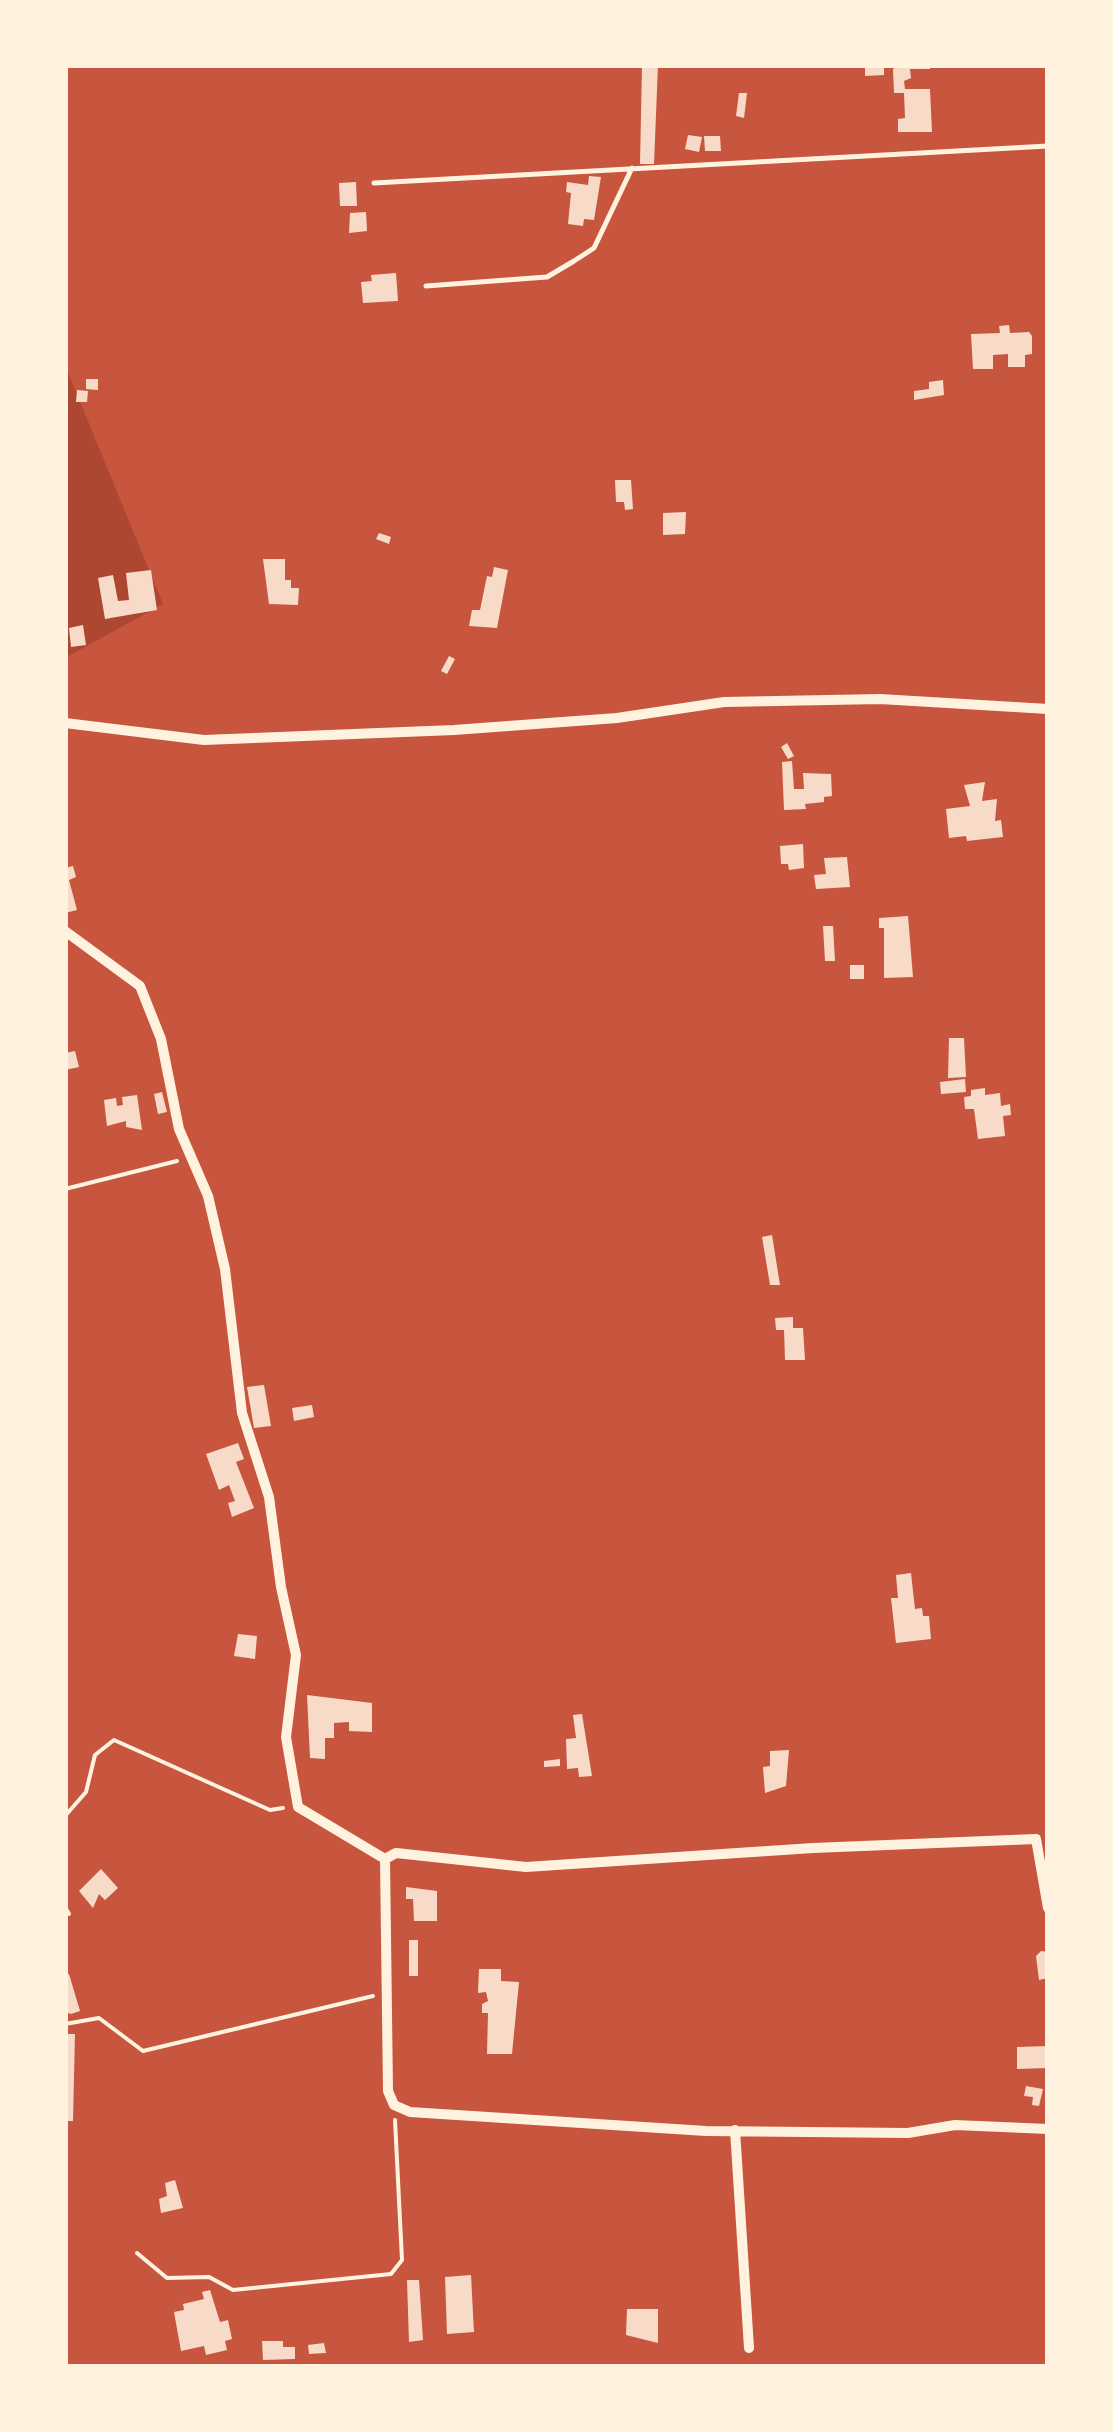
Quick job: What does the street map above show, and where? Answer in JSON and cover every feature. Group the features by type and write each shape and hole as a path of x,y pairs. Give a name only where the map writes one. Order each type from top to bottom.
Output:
{"street":[{"path":"65,723 204,740 472,729 617,718 724,702 880,699 1048,709"},
{"path":"65,930 140,986 161,1039 179,1129 208,1196 226,1269 242,1412 270,1497 281,1587 296,1655 286,1738 298,1807 385,1858"},
{"path":"385,1858 396,1852 526,1867 813,1848 1036,1839 1048,1908"},
{"path":"385,1858 388,2091 394,2105 410,2112 735,2130 908,2133 955,2125 1048,2129"},
{"path":"735,2130 748,2348"}],"lane":[{"path":"374,184 1048,146"},
{"path":"426,286 548,277 594,248 632,168"}],"path":[{"path":"65,1189 191,1158"},
{"path":"65,1816 86,1792 95,1756 114,1740 270,1810 298,1807"},
{"path":"65,1907 69,1914"},
{"path":"65,2024 99,2018 143,2050 371,1995 386,1999"},
{"path":"137,2253 167,2278 209,2278 232,2290 391,2274 402,2260 394,2105"}],"shaded area":[{"path":"65,365 163,604 65,658"}],"building":[{"path":"642,65 658,65 654,164 640,164"},
{"path":"865,65 884,65 884,75 865,76"},
{"path":"899,65 930,65 930,69 910,69 911,78 904,81 905,89 930,89 932,132 898,132 898,119 905,118 904,93 894,93 893,69"},
{"path":"739,93 747,93 744,118 736,116"},
{"path":"688,135 702,137 699,152 685,149"},
{"path":"704,136 720,136 721,151 705,151"},
{"path":"589,176 601,177 594,220 584,219 583,226 568,224 571,193 566,192 567,182 588,185"},
{"path":"356,182 357,206 340,206 339,183"},
{"path":"366,212 367,231 349,233 350,213"},
{"path":"396,273 398,301 363,303 361,282 372,281 371,275"},
{"path":"1009,325 1010,333 1029,332 1032,336 1032,354 1025,355 1025,367 1008,367 1008,354 993,355 993,369 973,369 971,334 1000,333 999,326"},
{"path":"86,379 98,379 98,390 86,389"},
{"path":"943,380 944,395 914,400 914,391 929,389 929,382"},
{"path":"77,390 88,391 87,402 76,402"},
{"path":"615,480 631,480 633,509 625,510 624,502 616,502"},
{"path":"686,512 685,534 663,535 663,513"},
{"path":"379,533 391,537 389,544 376,539"},
{"path":"263,559 285,559 285,580 291,580 291,588 299,588 298,605 269,604"},
{"path":"494,567 508,570 497,628 469,626 472,610 480,610 487,576 492,577"},
{"path":"151,570 157,610 105,619 98,578 113,575 118,601 129,600 126,573"},
{"path":"83,625 86,645 71,647 69,628"},
{"path":"449,656 455,659 447,674 441,671"},
{"path":"787,743 794,756 788,759 781,747"},
{"path":"792,761 794,789 804,789 803,773 831,774 832,796 824,797 824,802 805,804 806,809 784,810 782,762"},
{"path":"985,782 982,801 997,799 995,821 1001,820 1003,837 967,841 966,836 949,838 946,809 970,806 964,785"},
{"path":"803,844 804,868 789,870 788,864 781,864 780,846"},
{"path":"847,857 850,887 816,889 814,875 826,874 824,858"},
{"path":"73,866 76,877 69,880 77,910 65,913 65,868"},
{"path":"908,916 913,977 884,978 884,928 879,928 879,918"},
{"path":"823,926 833,926 835,961 825,961"},
{"path":"850,965 864,965 864,979 850,979"},
{"path":"949,1038 964,1038 966,1077 948,1078"},
{"path":"75,1051 79,1067 65,1070 65,1053"},
{"path":"965,1079 966,1092 941,1094 940,1082"},
{"path":"985,1088 985,1095 1000,1093 1001,1106 1010,1104 1011,1115 1003,1116 1005,1136 978,1139 974,1109 965,1109 964,1097 971,1096 971,1090"},
{"path":"162,1092 167,1112 158,1114 154,1094"},
{"path":"137,1095 142,1130 126,1127 126,1121 107,1126 104,1100 116,1098 117,1106 123,1105 122,1097"},
{"path":"772,1235 780,1285 770,1285 762,1237"},
{"path":"793,1317 793,1328 803,1328 805,1360 785,1360 784,1330 776,1330 775,1318"},
{"path":"264,1385 271,1426 254,1428 247,1387"},
{"path":"312,1405 314,1417 294,1421 292,1408"},
{"path":"238,1443 244,1459 236,1462 254,1508 232,1517 228,1503 235,1501 229,1485 219,1490 206,1454"},
{"path":"911,1573 915,1609 922,1608 923,1616 929,1616 931,1639 896,1643 891,1598 898,1598 896,1575"},
{"path":"238,1634 257,1636 255,1659 234,1656"},
{"path":"307,1695 372,1703 372,1732 349,1731 349,1722 334,1723 334,1738 325,1738 325,1759 310,1758"},
{"path":"582,1714 592,1776 579,1777 578,1768 567,1769 566,1739 576,1738 573,1715"},
{"path":"789,1750 786,1786 765,1793 763,1767 770,1766 770,1751"},
{"path":"560,1759 560,1766 544,1767 544,1761"},
{"path":"101,1869 118,1888 105,1900 99,1894 93,1908 79,1891"},
{"path":"406,1887 437,1891 437,1921 414,1921 413,1899 406,1899"},
{"path":"409,1940 418,1940 418,1976 409,1976"},
{"path":"1041,1951 1048,1952 1048,1978 1039,1980 1036,1956"},
{"path":"479,1969 501,1969 501,1981 519,1982 512,2054 487,2054 488,2013 482,2013 482,2004 488,2001 486,1992 478,1993"},
{"path":"69,1974 80,2011 71,2014 65,2012 65,1975"},
{"path":"65,2034 75,2034 73,2121 65,2121"},
{"path":"1048,2046 1048,2068 1017,2069 1017,2047"},
{"path":"1026,2086 1043,2089 1039,2106 1032,2105 1033,2097 1024,2096"},
{"path":"175,2180 183,2208 161,2213 159,2199 167,2196 165,2183"},
{"path":"471,2275 474,2332 447,2334 445,2277"},
{"path":"407,2280 419,2280 423,2340 409,2342"},
{"path":"210,2290 220,2322 228,2320 232,2339 225,2341 227,2350 206,2355 204,2346 181,2351 174,2312 184,2310 183,2304 204,2299 202,2292"},
{"path":"627,2309 658,2309 658,2343 626,2335"},
{"path":"262,2341 283,2341 283,2347 295,2347 295,2359 263,2360"},
{"path":"324,2343 326,2353 309,2354 308,2345"}]}
